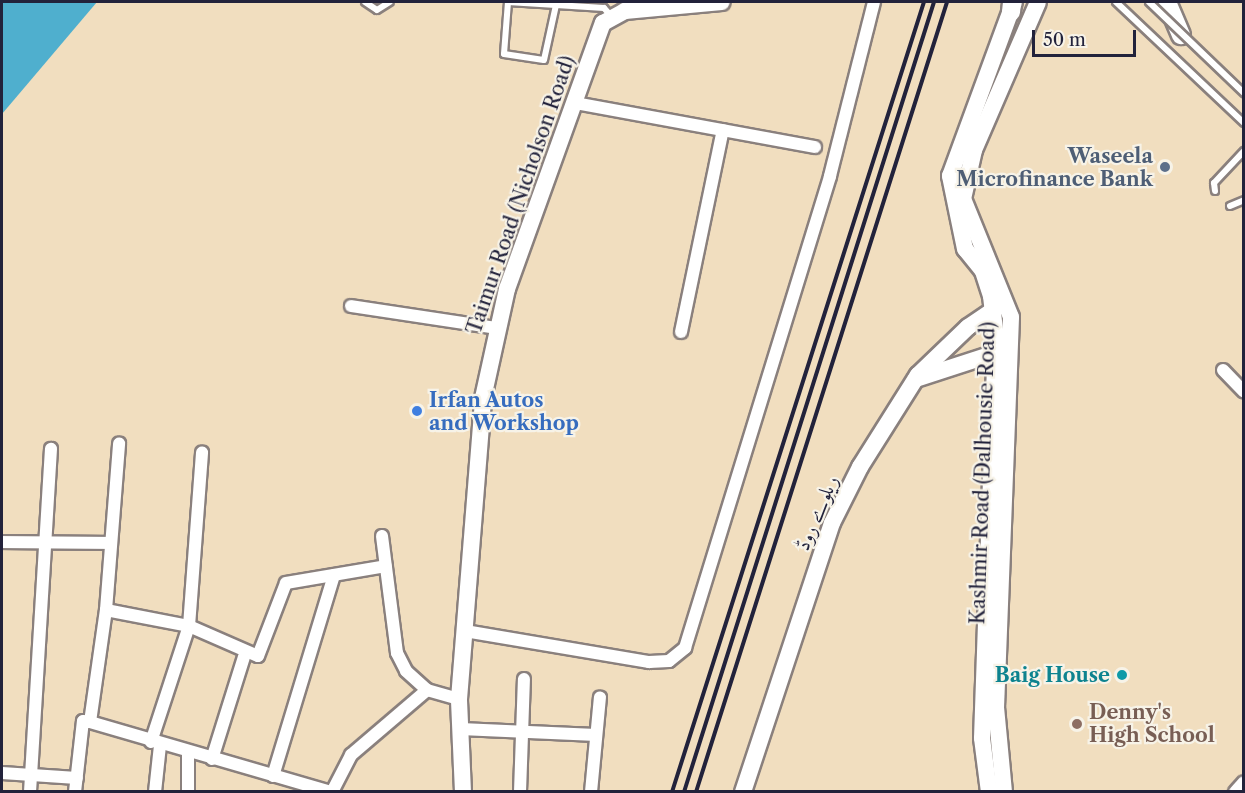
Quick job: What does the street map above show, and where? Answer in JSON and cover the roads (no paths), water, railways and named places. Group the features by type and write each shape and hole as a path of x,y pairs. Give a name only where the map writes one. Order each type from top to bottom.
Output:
{"main road":[{"path":"611,16 717,2"},
{"name":"Kashmir Road (Dalhousie Road)","path":"1004,792 996,708 1004,350 1001,305 968,217 964,181 1038,2"},
{"path":"1118,2 1244,123"},
{"path":"1148,2 1244,94"},
{"path":"1167,2 1181,35"},
{"name":"Kashmir Road (Dalhousie Road)","path":"1001,305 983,271 965,249 950,176 1012,5"},
{"name":"Taimur Road (Nicholson Road)","path":"463,792 459,699 483,398 496,328 603,23 611,16"},
{"name":"ریلوے روڈ","path":"743,792 832,523 916,379 968,327 1001,305"},
{"name":"Kashmir Road (Dalhousie Road)","path":"989,792 982,738 1004,350"},
{"path":"916,379 1004,350"}],"street":[{"path":"465,631 649,662 669,661 685,648 830,176 874,2"},
{"path":"575,103 815,147"},
{"path":"681,332 723,130"},
{"path":"351,306 496,328"},
{"path":"1222,370 1244,392"},
{"path":"90,722 106,610 119,444"},
{"path":"30,792 51,449"},
{"path":"155,792 156,744 189,626 202,452"},
{"path":"382,536 397,653 406,670 427,690 459,699"},
{"path":"2,542 46,540 111,543"},
{"path":"106,610 189,626 258,656 286,583 386,566"},
{"path":"273,777 334,575"},
{"path":"212,759 244,657"},
{"path":"520,792 524,679"},
{"path":"75,792 83,721 156,744 332,792 351,755 427,690"},
{"path":"591,792 600,697"},
{"path":"460,729 596,735"},
{"path":"188,753 188,792"},
{"path":"2,773 77,778"},
{"path":"1235,792 1244,782"}],"lane":[{"path":"365,2 377,10 390,2"},
{"path":"556,5 543,60 504,54 508,2 516,2 604,8 611,16"},
{"path":"1148,2 1244,94"},
{"path":"1215,191 1214,183 1244,151"},
{"path":"1230,206 1244,200"}],"water":[{"path":"2,2 97,2 2,114"}],"railway":[{"path":"672,792 924,2"},
{"path":"684,792 934,2"},
{"path":"696,792 947,2"}],"place":[{"name":"Waseela Microfinance Bank","path":"1165,167"},
{"name":"Irfan Autos and Workshop","path":"417,411"},
{"name":"Baig House","path":"1122,675"},
{"name":"Denny's High School","path":"1077,724"}]}
